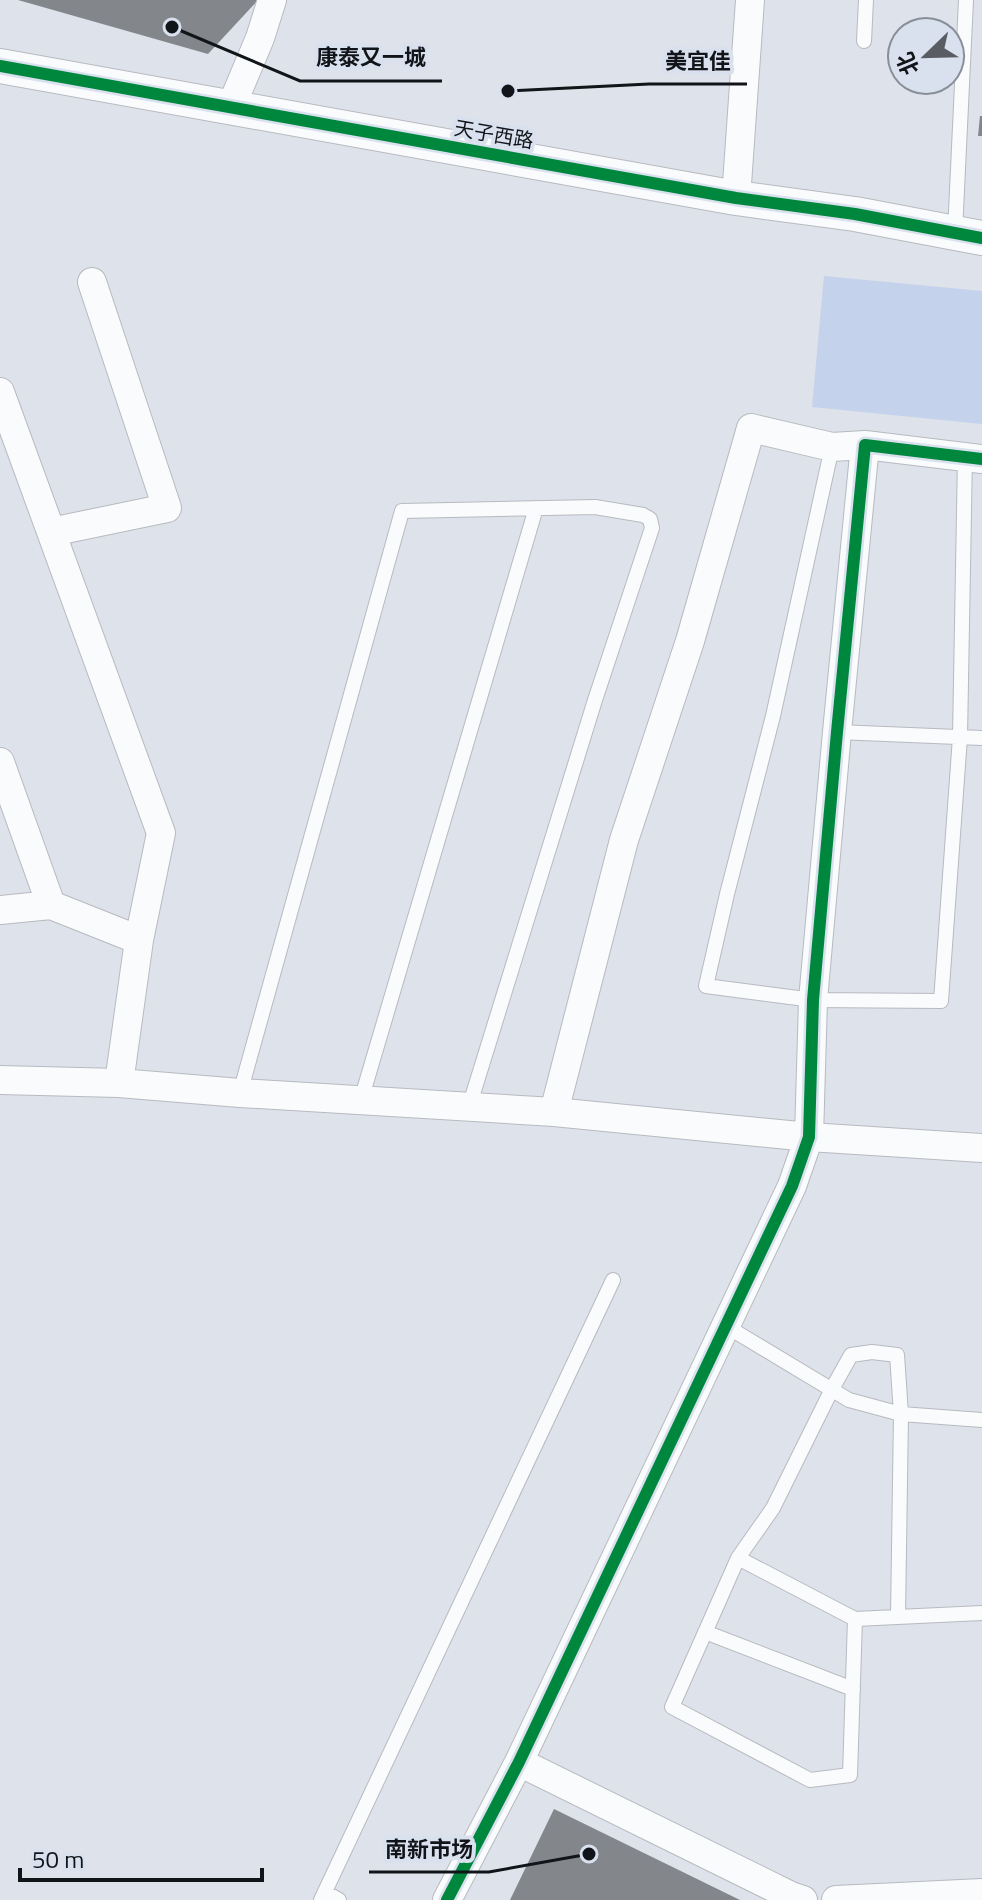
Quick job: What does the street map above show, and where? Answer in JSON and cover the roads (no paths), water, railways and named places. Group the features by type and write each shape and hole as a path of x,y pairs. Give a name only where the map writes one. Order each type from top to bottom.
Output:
{"street":[{"path":"231,107 272,0"},
{"path":"736,198 750,0"},
{"name":"天子西路","path":"0,66 736,198 855,214 968,235"},
{"path":"51,532 167,508 92,282"},
{"path":"0,392 161,833 139,940 119,1083"},
{"path":"554,1112 624,840 690,641 751,428 832,447 865,445 974,457"},
{"path":"447,1900 519,1762 726,1326 792,1186 809,1137 813,1000 865,445"},
{"path":"0,762 51,905"},
{"path":"0,910 51,905 139,940"},
{"path":"0,1080 119,1083 554,1112 809,1137 982,1148"},
{"path":"519,1762 803,1900"},
{"path":"836,1900 982,1893"}],"lane":[{"path":"864,41 866,0"},
{"path":"966,0 968,235"},
{"path":"832,447 773,716 706,986 813,1000 941,1001 960,737 974,457"},
{"path":"240,1093 402,511 595,507 628,511 648,517 652,528 595,700 469,1107"},
{"path":"361,1100 536,508"},
{"path":"837,732 982,738"},
{"path":"339,1900 323,1896 613,1280"},
{"path":"726,1326 849,1400 901,1414 982,1420"},
{"path":"855,1619 850,1775 810,1780 672,1707 738,1558 773,1508 851,1355 872,1352 897,1355 901,1414 898,1617"},
{"path":"738,1558 855,1619 982,1613"},
{"path":"705,1632 853,1689"}],"place":[{"name":"康泰又一城","path":"172,27"},
{"name":"美宜佳","path":"508,91"},
{"name":"南新市场","path":"589,1854"}]}
